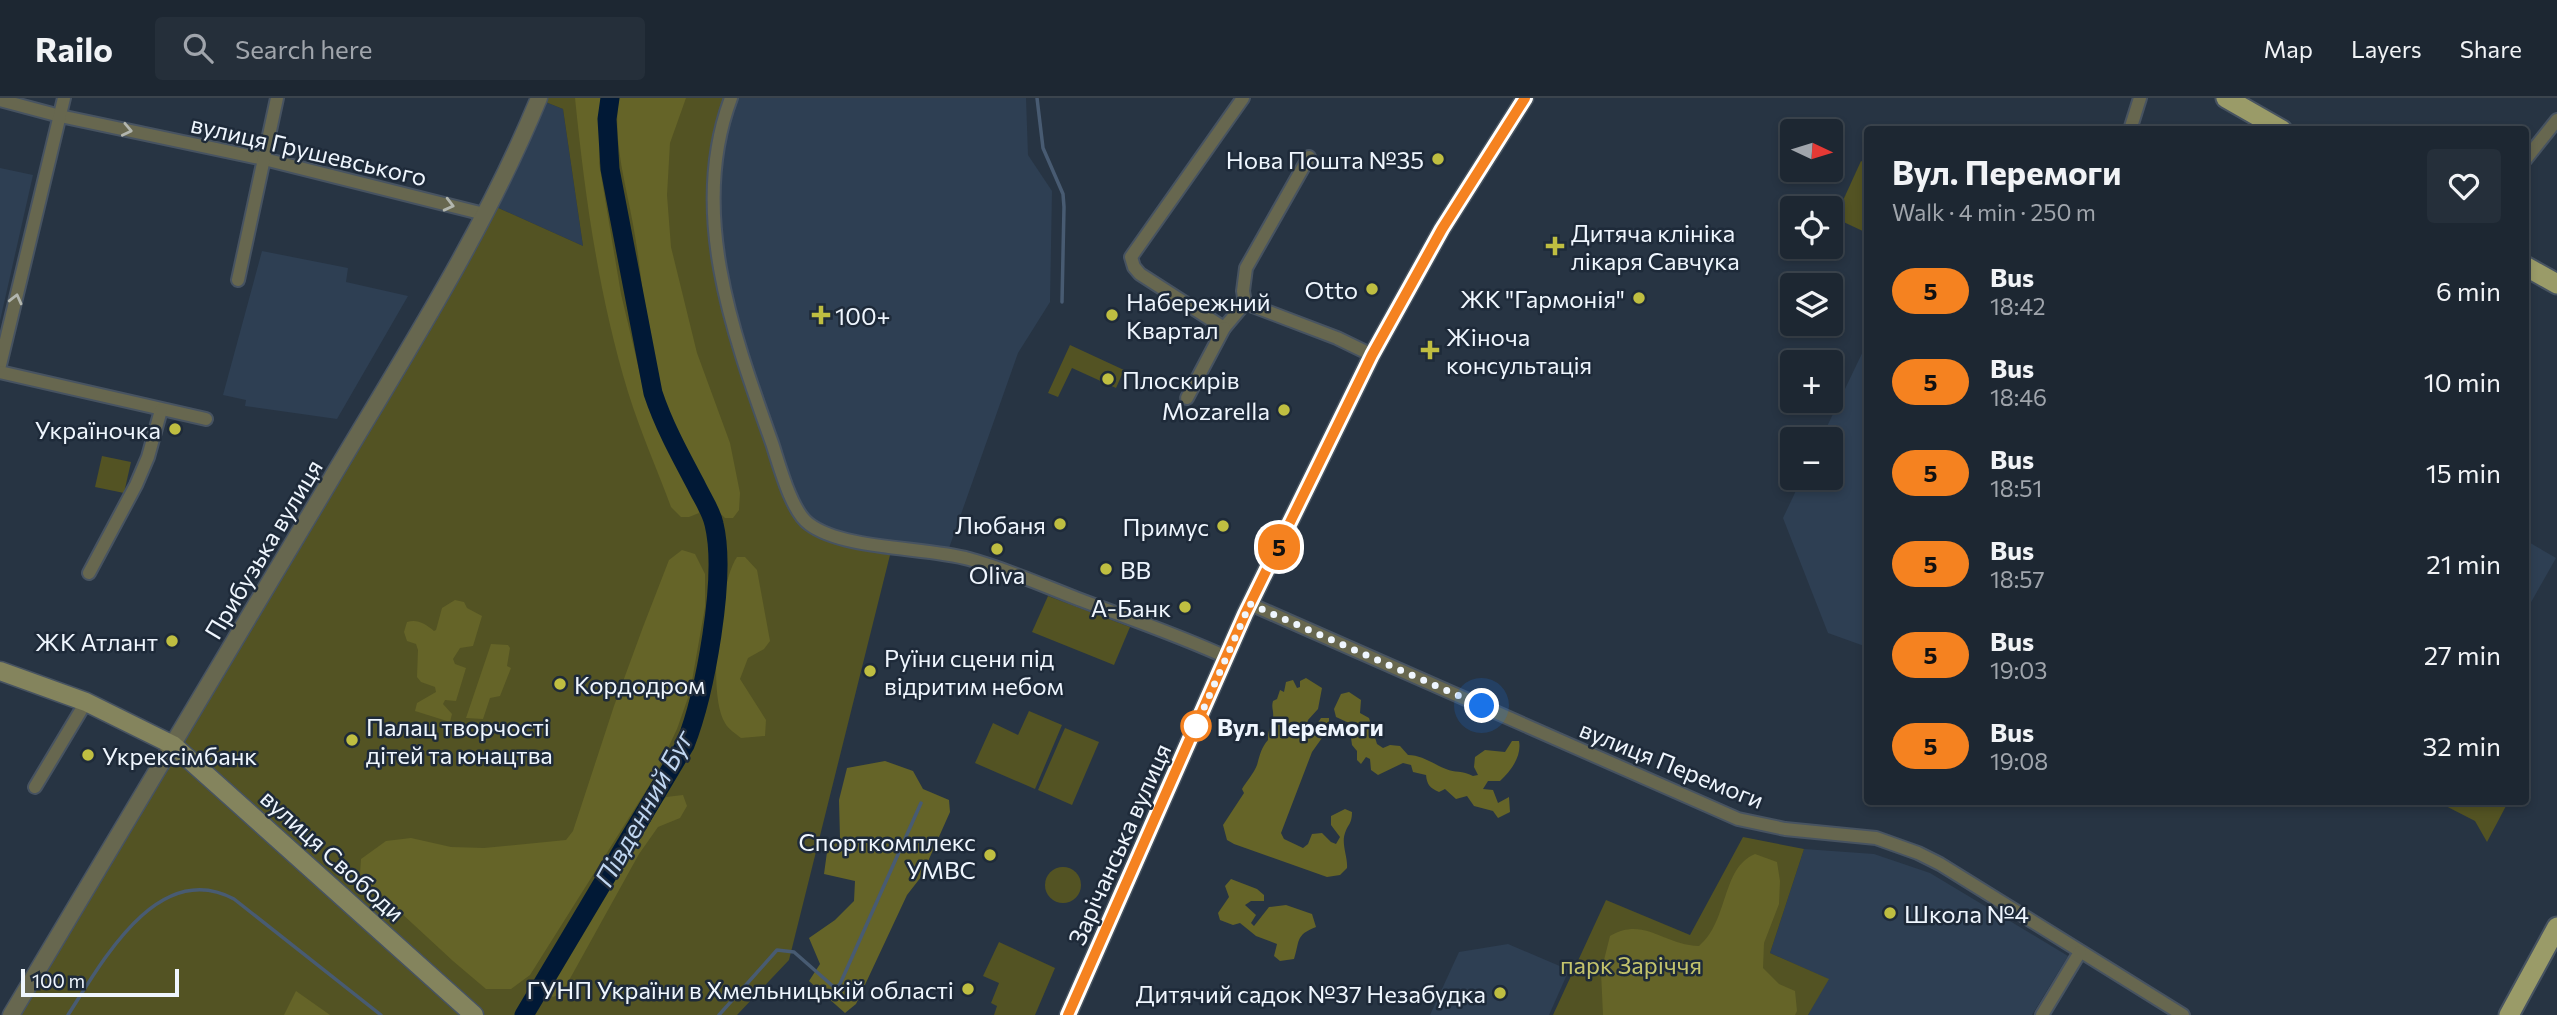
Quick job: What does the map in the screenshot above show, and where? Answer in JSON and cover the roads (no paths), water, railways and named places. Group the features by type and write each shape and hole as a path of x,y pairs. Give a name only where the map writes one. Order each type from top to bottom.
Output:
{"main road":[{"path":"2226,98 2275,126"},
{"path":"2529,268 2557,284"},
{"name":"вулиця Свободи","path":"0,671 86,702 173,745 468,1010"},
{"path":"2509,1015 2557,927"}],"street":[{"path":"0,365 64,98"},
{"path":"238,280 277,98"},
{"name":"Прибузька вулиця","path":"11,1015 352,443 484,214 539,98"},
{"path":"731,98 723,120 713,179 715,230 732,323 742,361 780,467 803,519 837,537 969,559 1226,657"},
{"path":"1224,328 1149,282 1134,267 1131,257 1243,98"},
{"name":"Зарічанська вулиця","path":"1068,1015 1250,604 1372,355 1442,229 1525,98"},
{"path":"2131,126 2140,98"},
{"name":"вулиця Грушевського","path":"0,100 60,116 264,159 484,214"},
{"path":"2529,155 2557,120"},
{"path":"1187,398 1224,328 1245,303 1243,291 1246,268 1309,157"},
{"path":"1245,303 1337,338 1372,355"},
{"path":"0,372 206,419"},
{"path":"89,573 136,485 148,457 161,410"},
{"name":"вулиця Перемоги","path":"1250,604 1738,819 1785,829 1876,838 1918,853 1941,864 2183,1015"},
{"path":"35,787 86,702"},
{"path":"2042,1015 2080,952"}],"waterway":[{"name":"Південний Буг","path":"524,1015 685,745 700,696 716,604 718,574 713,519 662,417 653,393 610,169 607,119 610,98"},
{"path":"1037,98 1043,148 1063,194 1062,302"},
{"path":"719,1015 777,950 794,952 835,988 840,984 921,803"},
{"path":"68,1015 115,944 135,922 157,904 181,892 206,890 234,899 381,1015"}],"place":[{"name":"Нова Пошта №35","path":"1438,159"},
{"name":"Дитяча клініка лікаря Савчука","path":"1555,246"},
{"name":"Otto","path":"1372,289"},
{"name":"ЖК \"Гармонія\"","path":"1639,298"},
{"name":"100+","path":"821,315"},
{"name":"Набережний Квартал","path":"1112,315"},
{"name":"Жіноча консультація","path":"1430,350"},
{"name":"Плоскирів","path":"1108,379"},
{"name":"Mozarella","path":"1284,410"},
{"name":"Україночка","path":"175,429"},
{"name":"Любаня","path":"1060,524"},
{"name":"Примус","path":"1223,526"},
{"name":"Oliva","path":"997,549"},
{"name":"ВВ","path":"1106,569"},
{"name":"А-Банк","path":"1185,607"},
{"name":"ЖК Атлант","path":"172,641"},
{"name":"Руїни сцени під відритим небом","path":"870,671"},
{"name":"Кордодром","path":"560,684"},
{"name":"Вул. Перемоги","path":"1196,726"},
{"name":"Палац творчості дітей та юнацтва","path":"352,740"},
{"name":"Укрексімбанк","path":"88,755"},
{"name":"Спорткомплекс УМВС","path":"990,855"},
{"name":"Школа №4","path":"1890,913"},
{"name":"ГУНП України в Хмельницькій області","path":"968,989"},
{"name":"Дитячий садок №37 Незабудка","path":"1500,993"}],"park label":[{"name":"парк Заріччя","path":"1631,964"}]}
